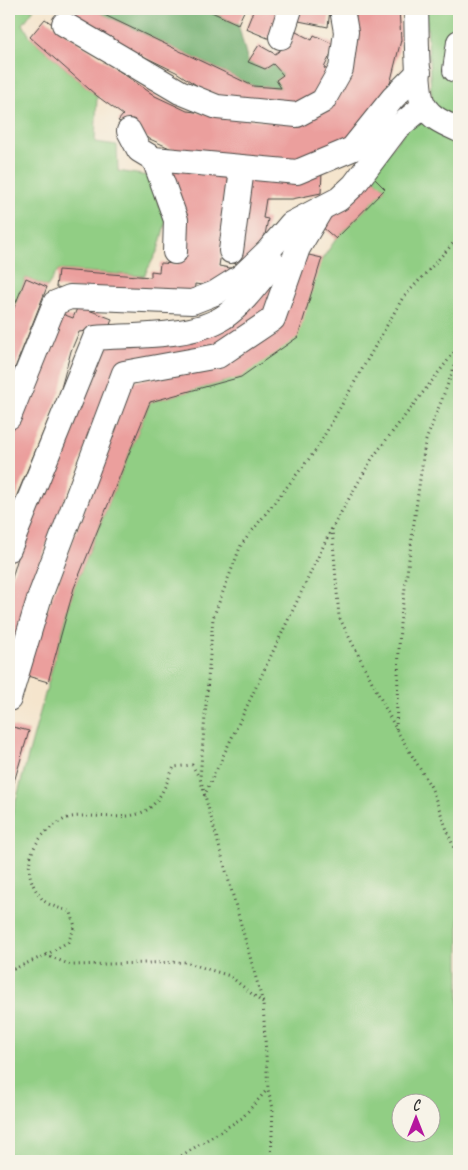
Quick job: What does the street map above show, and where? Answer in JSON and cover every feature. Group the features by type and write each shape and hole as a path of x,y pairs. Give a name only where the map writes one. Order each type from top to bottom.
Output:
{"street":[{"path":"282,37 290,9"},
{"path":"64,24 180,92 217,107 297,114 324,100 340,69 346,32 342,9"},
{"path":"416,9 424,106 440,122 459,130"},
{"path":"459,42 455,70 459,71"},
{"path":"129,131 139,150 154,159 242,169 296,172 352,149 393,98 420,72"},
{"path":"9,417 55,303 70,297 192,302 215,294 242,276 268,252 291,224 320,211 339,199 354,185 397,128 424,106"},
{"path":"154,159 176,220 174,252"},
{"path":"231,251 242,169"},
{"path":"9,549 95,338 192,330 223,317 245,298 292,241 320,211"},
{"path":"9,699 40,596 124,373 218,356 273,320 298,248 320,211"}],"path":[{"path":"271,1161 273,1108 268,1090 263,1003 200,778 214,618 241,545 316,450 402,299 459,237"},
{"path":"204,797 332,528 373,457 459,346"},
{"path":"396,729 400,624 425,443 459,355"},
{"path":"332,528 339,617 396,729 431,787 459,862"},
{"path":"9,971 46,955 68,942 75,927 71,912 44,901 30,878 30,857 39,837 67,818 125,816 145,811 158,798 174,767 192,765 200,778"},
{"path":"46,955 71,965 185,962 230,976 263,1003"},
{"path":"172,1161 242,1118 268,1090"}],"green space":[{"path":"9,9 34,9 23,24 30,37 97,96 95,142 117,145 118,171 148,176 166,221 158,250 144,276 58,270 47,287 26,278 9,320"},
{"path":"92,9 205,9 238,24 248,62 265,69 273,64 283,75 277,80 281,88 253,86"},
{"path":"426,9 458,9 448,73 459,84 459,123 434,106 431,91"},
{"path":"412,123 426,123 459,137 459,1161 9,1161 9,826 74,588 150,402 241,377 336,239 385,189 370,174"}],"building":[{"path":"68,9 92,9 253,86 281,88 276,80 283,75 273,64 265,69 248,62 259,45 275,54 286,46 294,31 312,40 314,35 335,45 324,68 330,71 315,94 292,105 243,106 204,90 176,72 64,18"},
{"path":"205,9 245,9 238,24"},
{"path":"254,9 282,9 270,39 246,29"},
{"path":"297,9 330,9 328,27 294,20"},
{"path":"354,9 399,9 401,40 390,84 353,140 307,163 183,154 141,135 142,131 118,121 123,115 97,96 30,37 45,19 155,96 187,111 275,122 301,121 355,50"},
{"path":"171,168 233,176 219,266 230,268 229,278 217,287 195,284 194,297 109,293 56,287 58,270 151,277 151,271 159,272 160,263 177,264 180,219 168,191"},
{"path":"322,172 321,193 292,199 266,199 263,218 268,219 264,240 243,265 232,263 243,192 249,177"},
{"path":"370,174 385,189 336,239 320,225"},
{"path":"300,253 322,258 298,337 241,377 150,402 74,588 48,682 24,675 130,383 236,356"},
{"path":"26,278 47,287 9,383 9,320"},
{"path":"261,285 276,288 264,317 235,336 193,354 119,362 45,549 9,665 9,588 22,544 103,344 187,338"},
{"path":"78,306 112,319 109,328 79,332 71,351 60,392 9,514 9,439 57,312 73,318"},
{"path":"9,726 29,731 9,799"}]}
